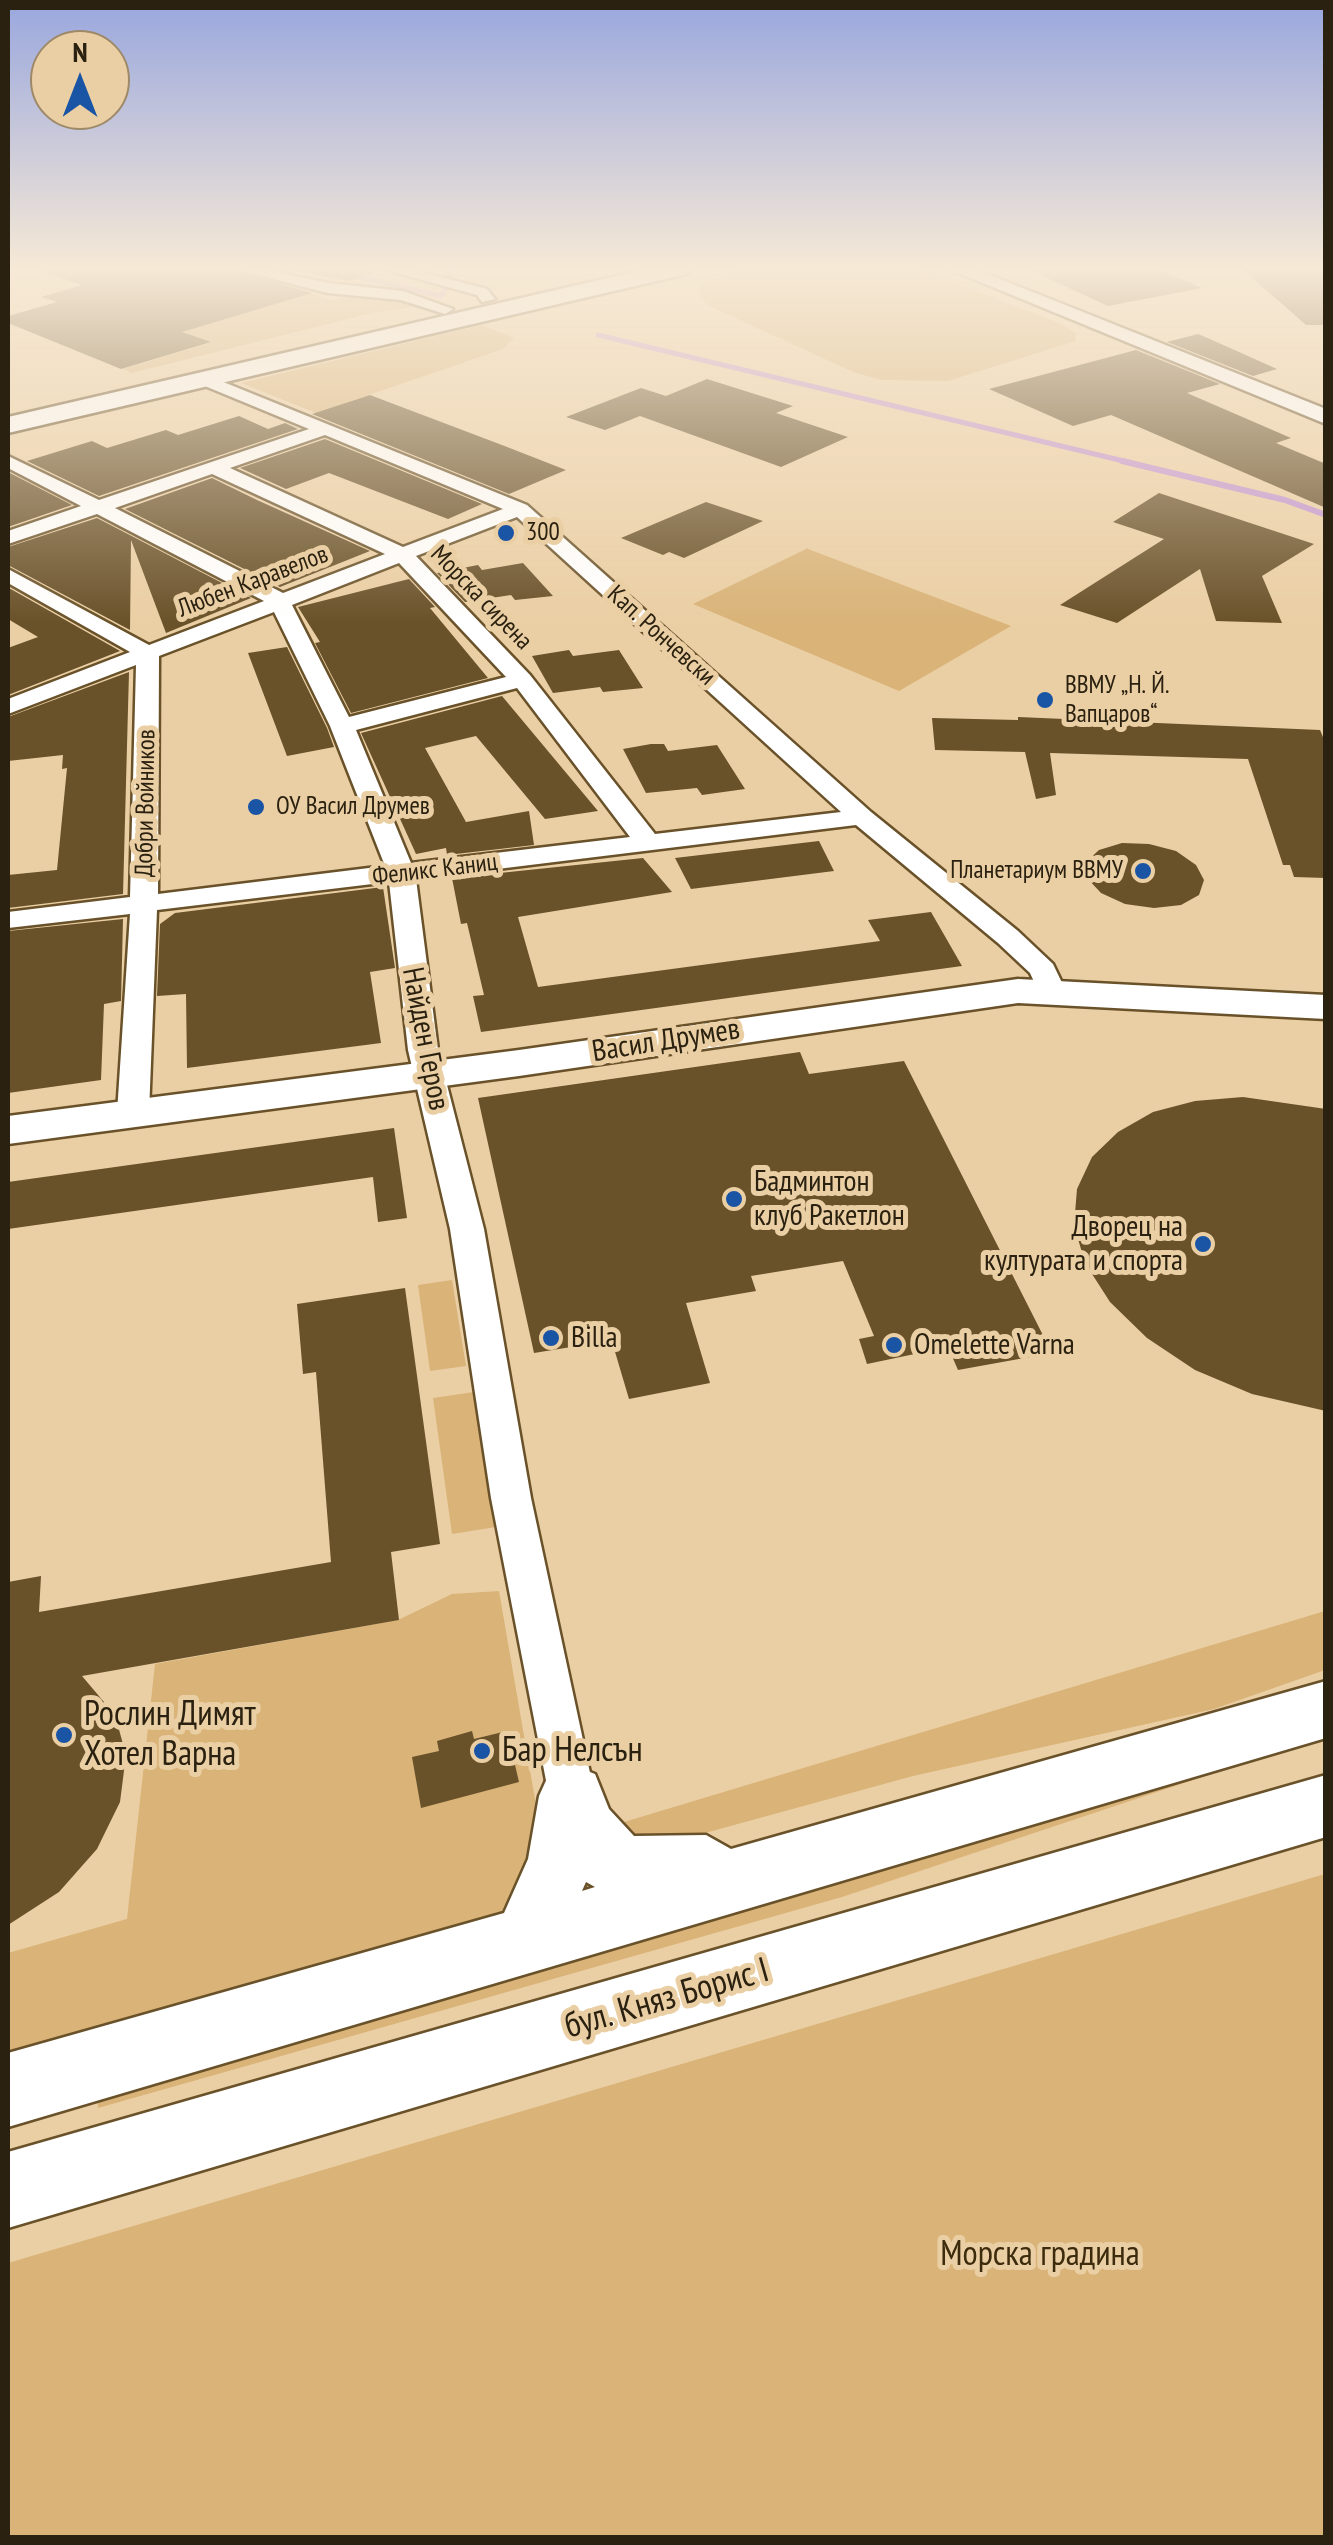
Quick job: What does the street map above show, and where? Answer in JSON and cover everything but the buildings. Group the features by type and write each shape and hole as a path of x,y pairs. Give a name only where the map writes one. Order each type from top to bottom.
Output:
{"main road":[{"path":"8,408 97,386"},
{"path":"8,425 181,386"},
{"path":"8,2090 1326,1709"},
{"path":"572,1796 582,1827 603,1855 623,1868 647,1872 728,1864 914,1830"},
{"path":"528,1939 561,1861 572,1796"},
{"name":"бул. Княз Борис I","path":"8,2190 1326,1806"}],"street":[{"name":"Кап. Рончевски","path":"220,386 520,509 862,817 1008,937 1042,970 1051,991"},
{"path":"1248,386 1326,417"},
{"path":"8,538 325,429"},
{"path":"8,461 278,600"},
{"name":"Морска сирена","path":"212,467 402,554 522,680 649,844"},
{"name":"Любен Каравелов","path":"8,707 520,509"},
{"path":"8,576 148,653"},
{"name":"Найден Геров","path":"278,600 342,726 402,874 407,941 429,1074 468,1229 511,1498 572,1796"},
{"name":"Добри Войников","path":"133,1113 144,903 148,653"},
{"path":"342,726 522,680"},
{"name":"Феликс Каниц","path":"8,920 862,817"},
{"name":"Васил Друмев","path":"8,1130 958,997 1051,991 1326,1007"}],"green space":[{"path":"248,386 396,386 316,413"},
{"path":"808,548 1011,626 899,691 693,604"},
{"path":"452,1280 466,1366 430,1371 418,1285"},
{"path":"474,1392 496,1527 452,1534 433,1398"},
{"path":"499,1591 536,1805 572,1796 528,1939 8,2089 8,1953 127,1919 155,1664 398,1620 452,1594"},
{"path":"1325,1611 1325,1670 1214,1709 913,1776 694,1836 643,1839 633,1835 624,1822"},
{"path":"1325,1736 842,1897 98,2108 97,2092"},
{"name":"Морска градина","path":"1325,1874 1325,2537 8,2537 8,2263"}],"waterway":[{"path":"810,386 1132,463"},
{"path":"1122,461 1285,500 1326,515"}],"place":[{"name":"300","path":"506,533"},
{"name":"ВВМУ „Н. Й. Вапцаров“","path":"1045,700"},
{"name":"ОУ Васил Друмев","path":"256,807"},
{"name":"Планетариум ВВМУ","path":"1143,871"},
{"name":"Бадминтон клуб Ракетлон","path":"734,1199"},
{"name":"Дворец на културата и спорта","path":"1203,1244"},
{"name":"Billa","path":"551,1338"},
{"name":"Omelette Varna","path":"894,1345"},
{"name":"Рослин Димят Хотел Варна","path":"64,1735"},
{"name":"Бар Нелсън","path":"482,1751"}]}
